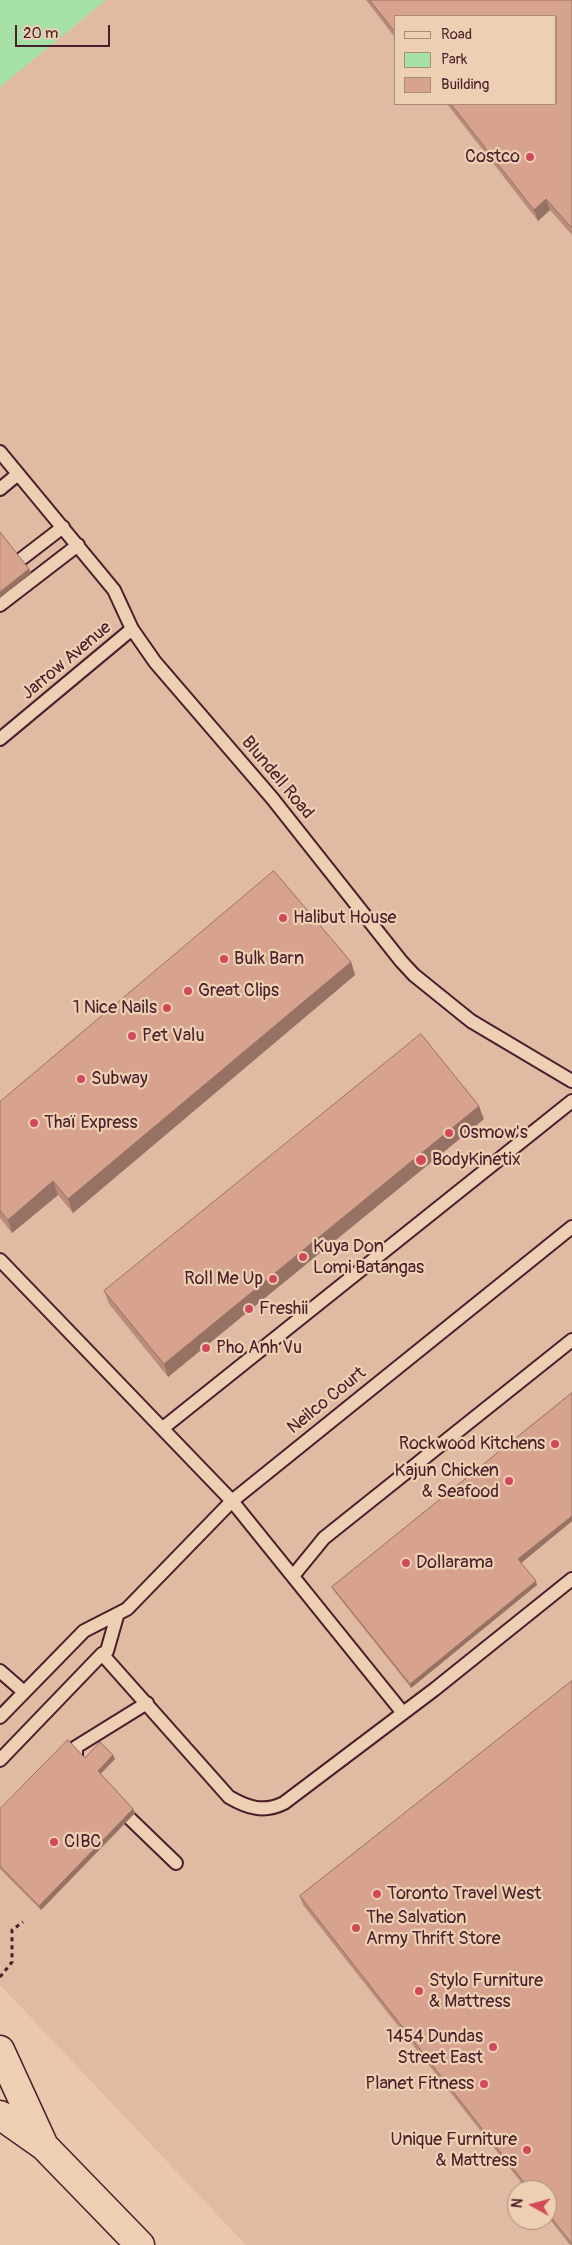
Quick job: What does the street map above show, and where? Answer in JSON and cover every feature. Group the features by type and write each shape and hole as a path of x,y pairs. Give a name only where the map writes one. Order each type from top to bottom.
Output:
{"main road":[{"path":"0,2050 44,2146"},
{"path":"0,2115 44,2146 140,2245"}],"lane":[{"name":"Blundell Road","path":"0,452 114,590 132,629 155,662 272,798 414,975 471,1021 572,1081"},
{"path":"0,489 18,474"},
{"path":"20,560 63,527"},
{"path":"0,605 78,545"},
{"name":"Jarrow Avenue","path":"0,738 132,629"},
{"path":"163,1428 572,1101"},
{"name":"Neilco Court","path":"0,1717 84,1631 117,1616 127,1609 232,1500 572,1228"},
{"path":"0,1260 232,1500 403,1713"},
{"path":"293,1576 324,1538 572,1340"},
{"path":"102,1654 229,1797 245,1807 256,1809 275,1807 284,1803 403,1713 572,1579"},
{"path":"0,1760 107,1651 117,1616"},
{"path":"0,1671 24,1692"},
{"path":"83,1773 76,1766 76,1747 147,1703"},
{"path":"112,1801 176,1863"}],"path":[{"path":"0,1977 12,1962 12,1930 23,1922"}],"shaded area":[{"path":"106,0 572,0 572,2245 246,2245 0,1985 0,87"}],"green space":[{"path":"0,0 106,0 0,87"}],"building":[{"name":"Costco","path":"370,0 572,0 572,226 546,199 534,210 452,105 557,105 557,15 394,15 394,30"},
{"path":"0,532 29,569 0,592"},
{"path":"274,871 351,962 68,1199 53,1181 8,1220 0,1211 0,1102"},
{"path":"421,1034 479,1106 164,1364 104,1291"},
{"path":"572,1393 572,1516 518,1559 536,1581 410,1684 332,1587"},
{"name":"1454 Dundas Street East","path":"572,1681 572,2244 557,2225 557,2180 522,2180 300,1896"},
{"name":"CIBC","path":"68,1740 85,1758 100,1742 113,1755 98,1771 133,1809 39,1906 0,1866 0,1809"}],"place":[{"name":"Costco","path":"530,157"},
{"name":"Halibut House","path":"283,918"},
{"name":"Bulk Barn","path":"224,959"},
{"name":"Great Clips","path":"188,991"},
{"name":"1 Nice Nails","path":"167,1008"},
{"name":"Pet Valu","path":"132,1036"},
{"name":"Subway","path":"81,1079"},
{"name":"Thaï Express","path":"34,1123"},
{"name":"Osmow's","path":"449,1133"},
{"name":"BodyKinetix","path":"421,1160"},
{"name":"Kuya Don Lomi Batangas","path":"303,1257"},
{"name":"Roll Me Up","path":"273,1279"},
{"name":"Freshii","path":"249,1309"},
{"name":"Pho Anh Vu","path":"206,1348"},
{"name":"Rockwood Kitchens","path":"555,1444"},
{"name":"Kajun Chicken & Seafood","path":"509,1481"},
{"name":"Dollarama","path":"406,1563"},
{"name":"CIBC","path":"54,1842"},
{"name":"Toronto Travel West","path":"377,1894"},
{"name":"The Salvation Army Thrift Store","path":"356,1928"},
{"name":"Stylo Furniture & Mattress","path":"419,1991"},
{"name":"1454 Dundas Street East","path":"493,2047"},
{"name":"Planet Fitness","path":"484,2084"},
{"name":"Unique Furniture & Mattress","path":"527,2150"}]}
